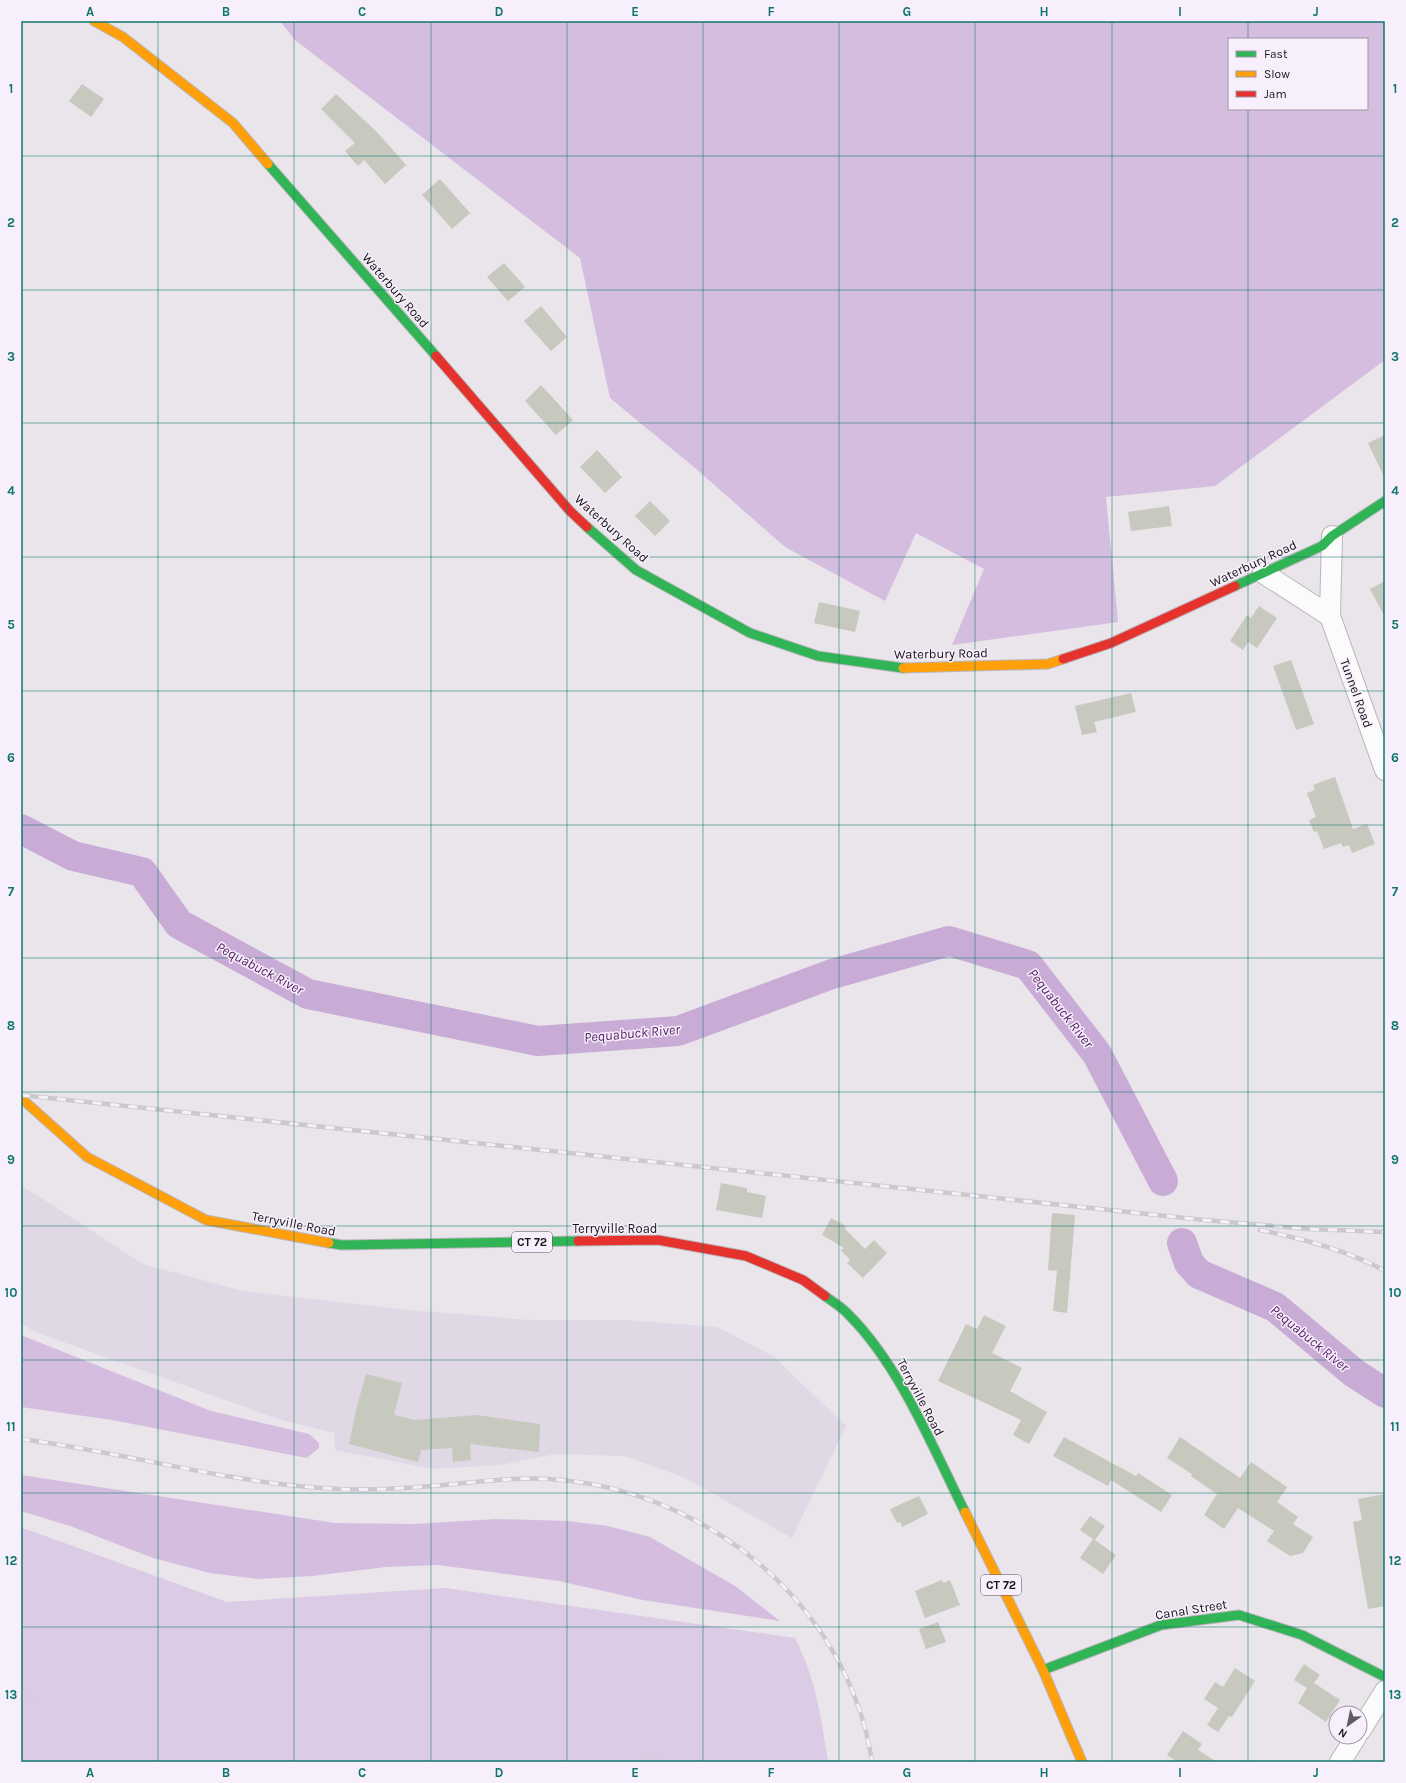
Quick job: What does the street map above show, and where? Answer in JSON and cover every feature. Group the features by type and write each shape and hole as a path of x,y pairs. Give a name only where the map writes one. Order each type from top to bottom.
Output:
{"main road":[{"name":"Waterbury Road","path":"94,21 123,37 233,123 570,511 636,570 750,633 818,656 896,668 1048,664 1111,642 1263,573 1327,541 1385,501"},
{"name":"Terryville Road","path":"21,1098 87,1157 206,1220 342,1245 658,1240 746,1256 803,1280 849,1314 893,1371 909,1399 1043,1670"},
{"name":"Canal Street","path":"1043,1670 1161,1625 1238,1614 1302,1635 1385,1677"},
{"name":"CT 72","path":"1043,1670 1082,1762"}],"street":[{"name":"Tunnel Road","path":"1327,541 1330,616 1385,770"},
{"path":"1263,573 1330,616"},
{"path":"1368,1718 1385,1691"},
{"path":"1340,1762 1351,1745"}],"path":[{"path":"21,1692 36,1700"},
{"path":"644,1754 666,1762"}],"shaded area":[{"path":"280,21 1385,21 1385,360 1215,486 1106,497 1118,622 952,645 984,569 916,533 885,601 785,547 695,468 610,398 580,258 295,40"},
{"path":"21,1185 143,1264 243,1291 409,1310 530,1320 625,1320 717,1327 773,1356 846,1426 792,1538 683,1477 624,1456 555,1454 500,1465 433,1469 335,1450 334,1433 278,1419 35,1332 21,1323"},
{"path":"21,1335 211,1411 309,1434 319,1443 319,1448 307,1458 112,1420 21,1407"},
{"path":"21,1475 335,1523 414,1524 496,1519 568,1521 608,1526 650,1537 735,1586 780,1621 643,1600 559,1581 438,1565 386,1567 312,1576 258,1579 210,1573 153,1558 70,1526 21,1511"},
{"path":"21,1529 26,1529 227,1602 446,1588 795,1638 808,1669 817,1698 828,1762 21,1762"}],"building":[{"path":"82,84 104,99 91,117 69,101"},
{"path":"336,94 377,132 406,165 385,184 364,160 358,166 345,151 355,143 321,109"},
{"path":"440,179 470,213 452,229 422,195"},
{"path":"504,263 525,287 508,301 487,277"},
{"path":"541,306 567,337 551,351 524,321"},
{"path":"541,385 573,420 556,435 525,401"},
{"path":"1385,435 1385,479 1368,443"},
{"path":"597,450 622,477 605,493 580,467"},
{"path":"650,501 670,521 655,536 635,516"},
{"path":"1169,506 1172,526 1131,531 1128,512"},
{"path":"1385,581 1385,617 1370,589"},
{"path":"819,602 860,611 855,632 814,623"},
{"path":"1259,606 1277,618 1257,648 1248,642 1243,650 1230,641 1247,615 1251,618"},
{"path":"1291,660 1314,724 1296,730 1273,666"},
{"path":"1131,693 1136,712 1094,722 1097,732 1082,735 1075,706"},
{"path":"1335,777 1353,829 1367,824 1375,844 1352,853 1349,845 1343,847 1341,843 1324,849 1317,831 1314,832 1309,820 1316,817 1307,793 1315,790 1313,785"},
{"path":"721,1183 747,1188 747,1192 766,1196 762,1218 716,1210"},
{"path":"1052,1213 1075,1215 1067,1313 1053,1311 1057,1271 1048,1270"},
{"path":"831,1218 846,1226 845,1229 865,1249 874,1240 887,1253 863,1278 847,1263 850,1260 841,1250 844,1248 822,1235"},
{"path":"984,1315 1006,1326 992,1353 1022,1368 1010,1391 1047,1412 1029,1444 1013,1435 1021,1420 938,1381 966,1324 977,1329"},
{"path":"366,1374 402,1383 394,1415 415,1420 477,1415 540,1424 539,1452 470,1444 471,1460 453,1462 452,1448 421,1450 418,1462 349,1444"},
{"path":"1064,1437 1136,1476 1138,1473 1172,1495 1161,1512 1111,1480 1108,1486 1053,1456"},
{"path":"1180,1437 1240,1478 1251,1462 1287,1487 1277,1502 1298,1517 1293,1524 1313,1537 1303,1553 1290,1556 1267,1541 1274,1531 1238,1508 1224,1529 1204,1515 1217,1494 1191,1476 1192,1474 1167,1458"},
{"path":"1385,1494 1385,1606 1368,1609 1353,1522 1362,1520 1358,1499"},
{"path":"919,1496 928,1514 902,1527 900,1522 897,1523 890,1509"},
{"path":"1090,1516 1105,1526 1095,1540 1116,1555 1103,1574 1080,1558 1093,1539 1080,1530"},
{"path":"942,1580 943,1583 950,1580 960,1605 925,1618 915,1591"},
{"path":"938,1622 946,1642 926,1649 919,1629"},
{"path":"1304,1664 1320,1675 1314,1683 1340,1700 1337,1705 1328,1705 1328,1719 1326,1722 1298,1703 1307,1688 1294,1680"},
{"path":"1235,1668 1255,1681 1232,1717 1229,1716 1218,1732 1207,1725 1218,1708 1204,1699 1215,1682 1223,1687"},
{"path":"1183,1731 1202,1744 1198,1750 1217,1762 1177,1762 1167,1755"}],"waterway":[{"name":"Pequabuck River","path":"21,829 73,856 142,872 179,924 308,994 538,1041 678,1031 832,974 949,941 1028,965 1097,1054 1163,1181"},
{"name":"Pequabuck River","path":"1182,1243 1189,1263 1199,1274 1275,1307 1354,1373 1385,1393"}],"railway":[{"path":"21,1095 1204,1220 1309,1229 1385,1232"},
{"path":"1260,1230 1292,1237 1340,1251 1385,1271"},
{"path":"21,1439 96,1451 209,1473 284,1484 336,1489 377,1489 504,1480 547,1479 605,1487 661,1504 712,1530 759,1564 800,1605 833,1652 858,1705 872,1762"}],"traffic: fast":[{"path":"268,164 436,356"},
{"path":"1235,586 1322,546 1332,536 1385,501"},
{"path":"587,527 636,570 750,633 818,656 903,668"},
{"path":"329,1243 342,1245 578,1241"},
{"path":"825,1296 847,1312 884,1358 900,1383 928,1435 965,1512"},
{"path":"1043,1670 1161,1625 1239,1615 1302,1635 1385,1677"}],"traffic: slow":[{"path":"94,21 123,37 233,123 268,164"},
{"path":"903,668 1048,664 1063,659"},
{"path":"21,1098 87,1157 206,1220 329,1243"},
{"path":"965,1512 1043,1670 1082,1762"}],"traffic: jam":[{"path":"436,356 570,511 587,527"},
{"path":"1063,659 1111,643 1235,586"},
{"path":"578,1241 658,1240 746,1256 803,1280 825,1296"}]}
